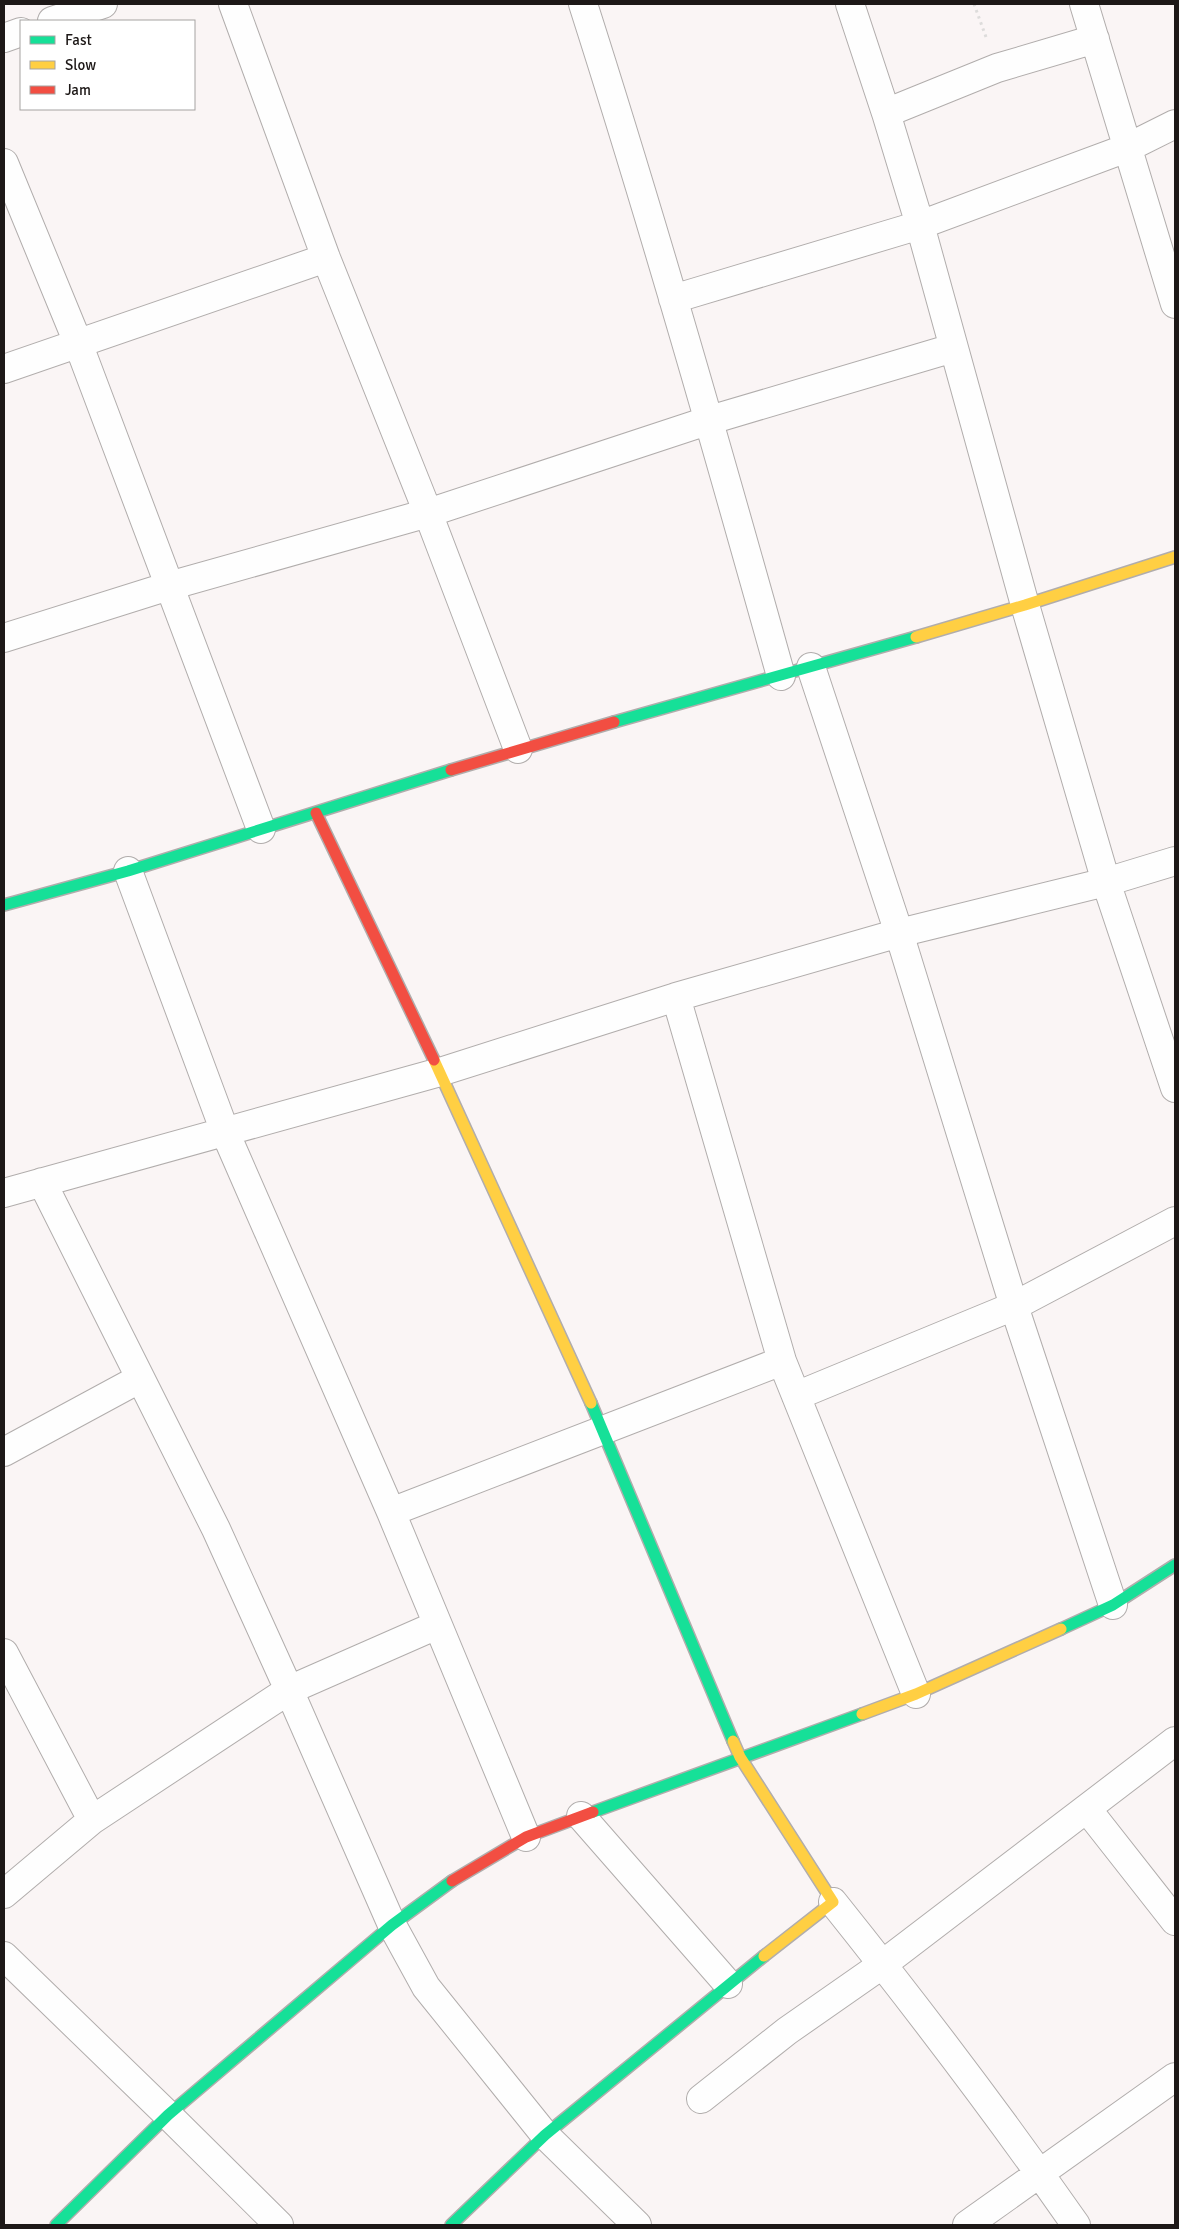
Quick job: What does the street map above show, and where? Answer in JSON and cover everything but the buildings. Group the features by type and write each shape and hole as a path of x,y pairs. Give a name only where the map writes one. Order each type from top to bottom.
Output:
{"street":[{"path":"55,20 103,4"},
{"path":"233,4 326,258 428,513 518,749"},
{"path":"583,4 627,141 710,420 781,676"},
{"path":"850,4 920,225 1025,605 1106,882 1175,1088"},
{"path":"1084,4 1175,304"},
{"path":"4,38 20,32"},
{"path":"886,113 996,68 1095,39"},
{"path":"673,299 920,225 1127,148 1175,124"},
{"path":"4,163 78,343 261,829"},
{"path":"4,369 326,258"},
{"path":"4,638 169,586 428,513 710,420 953,348"},
{"path":"5,902 128,871 518,749 811,668 1025,605 1175,557"},
{"path":"811,668 899,933 1014,1306 1113,1605"},
{"path":"316,813 440,1072 603,1429 740,1757 833,1902 883,1964 1040,2173 1076,2225"},
{"path":"4,1193 440,1072 676,997 899,933 1106,882 1175,861"},
{"path":"128,871 225,1132 391,1512 526,1837"},
{"path":"676,997 782,1361 916,1694"},
{"path":"42,1182 139,1379 216,1529 392,1925 426,1987 545,2135 637,2225"},
{"path":"796,1396 1014,1306 1175,1221"},
{"path":"391,1512 782,1361"},
{"path":"4,1452 139,1379"},
{"path":"56,2225 168,2115 392,1925 457,1877 526,1837 916,1694 1113,1605 1175,1565"},
{"path":"4,1894 92,1820 289,1690 437,1625"},
{"path":"4,1653 92,1820"},
{"path":"701,2098 786,2031 883,1964 1175,1741"},
{"path":"1087,1809 1175,1921"},
{"path":"581,1816 728,1984"},
{"path":"451,2225 545,2135 728,1984 833,1902"},
{"path":"4,1956 279,2225"},
{"path":"967,2225 1175,2077"}],"traffic: fast":[{"path":"614,722 916,637"},
{"path":"4,905 128,871 451,770"},
{"path":"591,1403 733,1741"},
{"path":"1061,1629 1113,1605 1175,1565"},
{"path":"593,1812 862,1714"},
{"path":"56,2225 168,2115 392,1925 452,1881"},
{"path":"451,2225 545,2135 764,1956"}],"traffic: slow":[{"path":"916,637 1025,605 1175,557"},
{"path":"434,1060 591,1403"},
{"path":"862,1714 916,1694 1061,1629"},
{"path":"733,1741 740,1757 833,1902 764,1956"}],"traffic: jam":[{"path":"451,770 614,722"},
{"path":"316,813 434,1060"},
{"path":"452,1881 526,1837 593,1812"}]}
